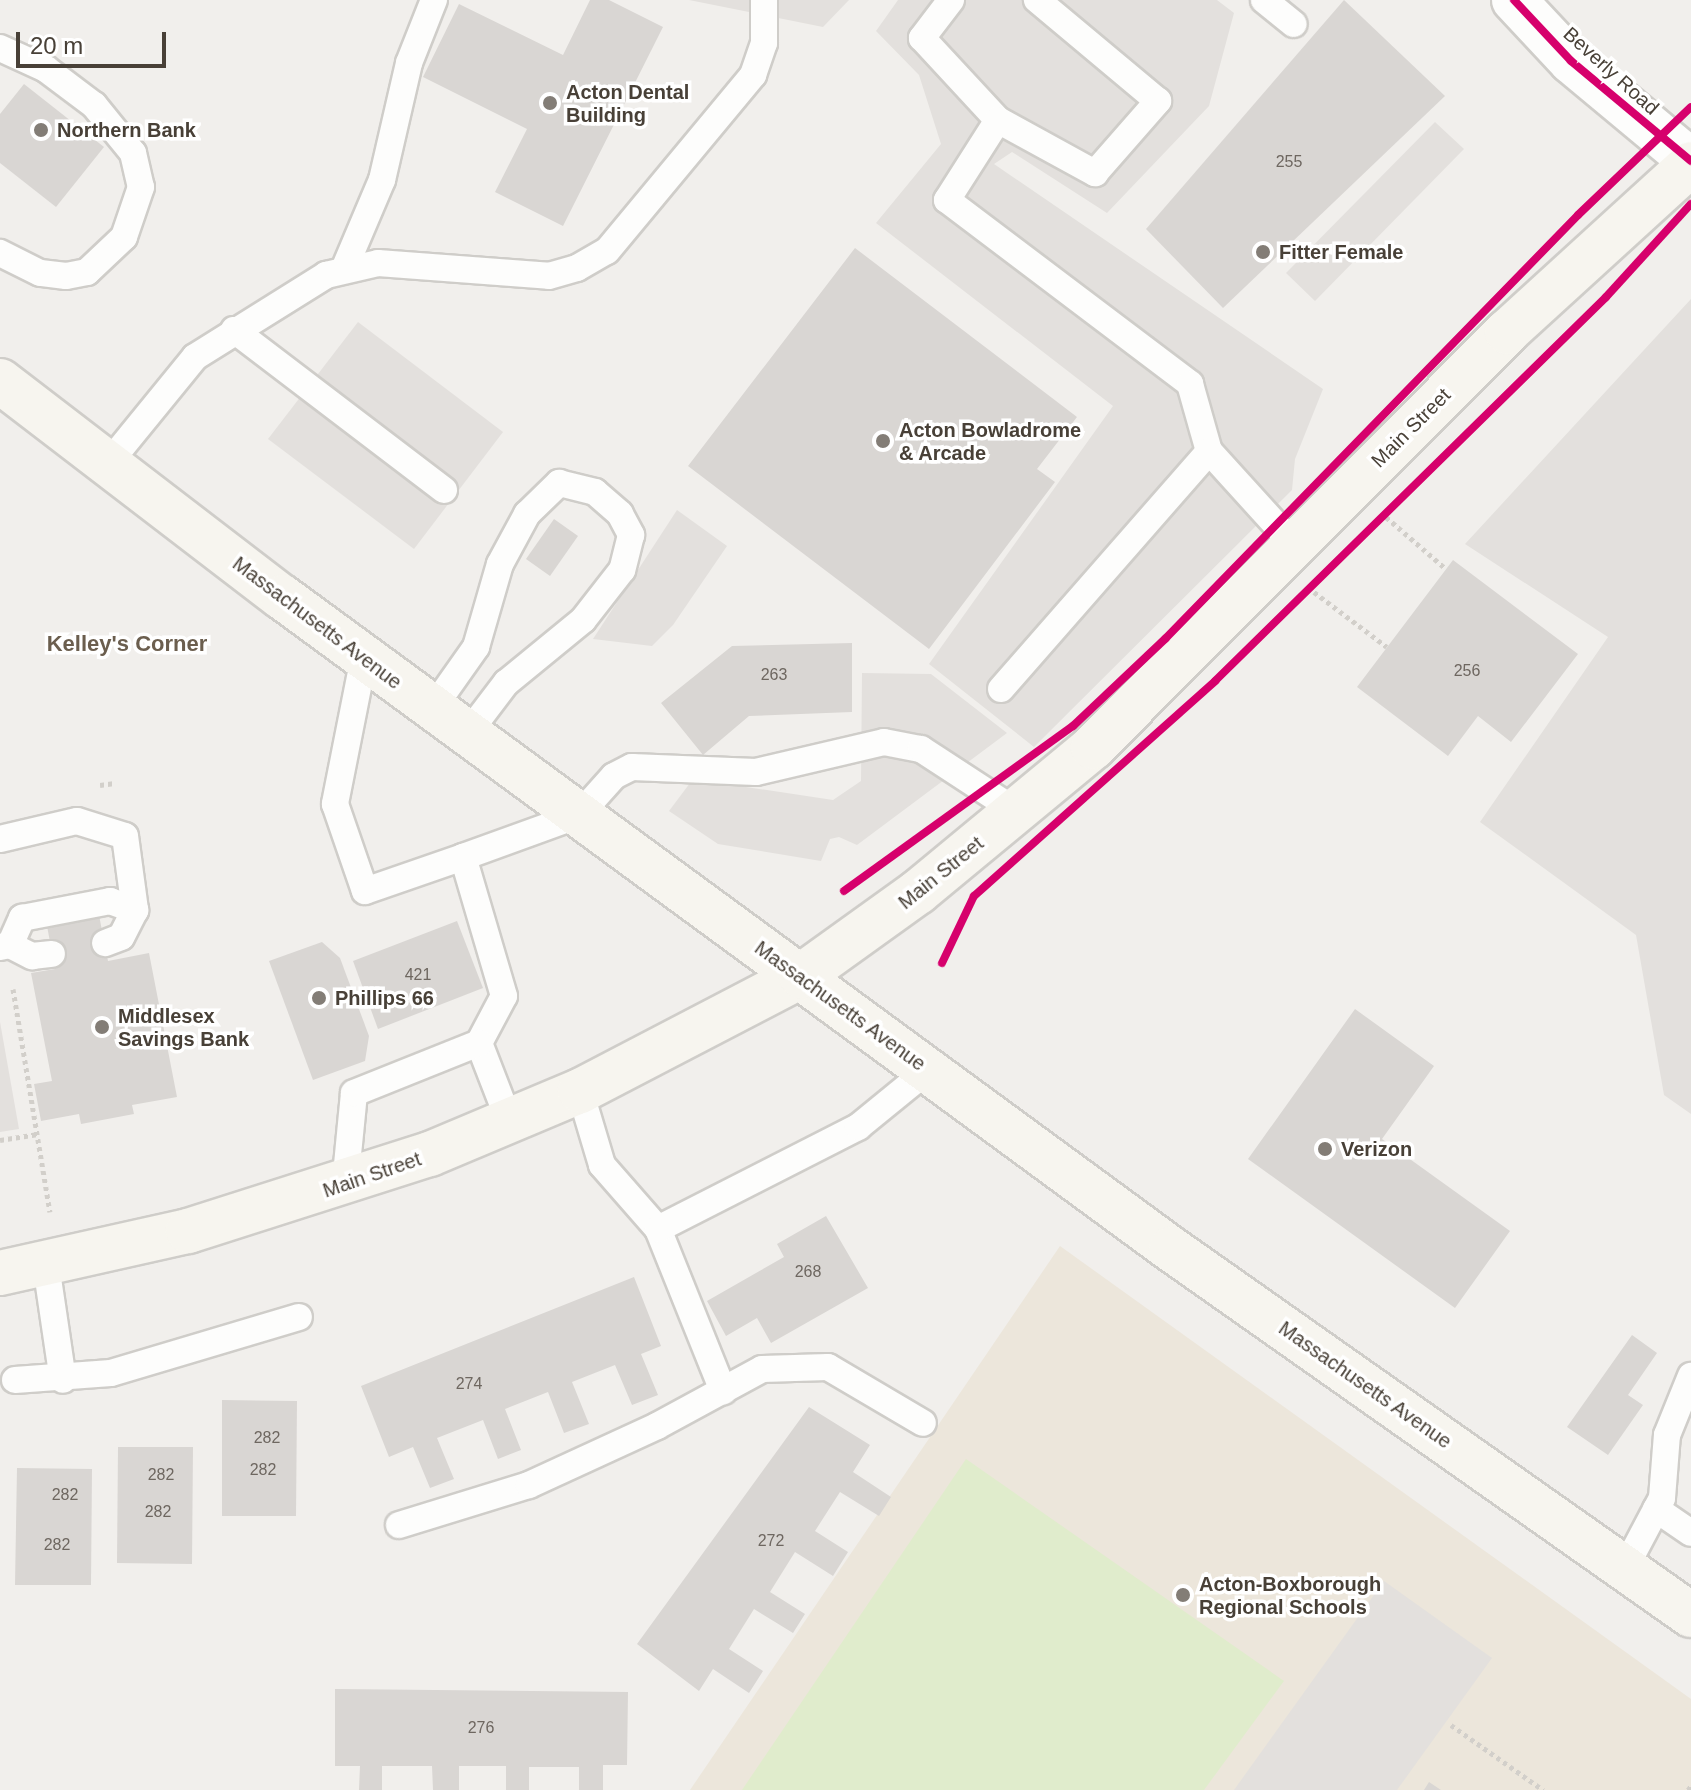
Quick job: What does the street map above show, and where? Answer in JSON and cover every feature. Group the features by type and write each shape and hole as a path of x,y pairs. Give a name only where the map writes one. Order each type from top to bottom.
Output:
{"main road":[{"name":"Main Street","path":"0,1273 50,1245 345,1185 510,1123 580,1091 801,976 890,914 1016,811 1307,562 1368,502 1507,332 1691,162"},
{"name":"Massachusetts Avenue","path":"0,381 364,657 928,1070 1691,1615"}],"street":[{"name":"Beverly Road","path":"1514,0 1571,61 1691,162"}],"lane":[{"path":"345,267 382,180 409,63 434,0"},
{"path":"107,465 182,369 234,330 345,267 378,263 528,277 564,273 592,261 635,224 744,88 764,43 764,0"},
{"path":"951,0 922,38 998,120 1095,173 1158,101 1037,0"},
{"path":"1264,0 1294,24"},
{"path":"0,48 46,69 94,105 126,141 138,165 141,187 124,237 87,272 66,276 40,273 0,253"},
{"path":"998,120 947,200 1190,384 1209,451 1307,562"},
{"path":"234,330 444,490"},
{"path":"1001,689 1209,451"},
{"path":"559,483 595,492 611,504 631,535 622,570 583,620 506,683 450,720 476,647 500,564 527,514 559,483"},
{"path":"364,657 335,804 365,891 579,815 614,776 632,767 756,772 884,742 921,749 1016,811"},
{"path":"0,839 77,821 125,836 135,910 121,937 105,943"},
{"path":"345,1185 354,1093 479,1043 504,996 463,857"},
{"path":"52,954 32,956 5,946 22,918 110,901 135,910"},
{"path":"479,1043 510,1123"},
{"path":"658,1229 858,1127 928,1070"},
{"path":"580,1091 602,1165 658,1229 723,1391"},
{"path":"50,1245 63,1380"},
{"path":"15,1380 63,1380 111,1373 299,1317"},
{"path":"399,1525 529,1485 762,1369 828,1367 923,1423"},
{"path":"1625,1568 1656,1509 1667,1435 1691,1376"},
{"path":"1656,1509 1691,1533"}],"path":[{"path":"1368,502 1394,505"},
{"path":"1368,502 1373,526"},
{"path":"1368,502 1446,569"},
{"path":"1307,562 1309,589 1387,647"},
{"path":"1299,599 1309,589"},
{"path":"10,973 37,1134 50,1245"},
{"path":"0,1140 37,1134"},
{"path":"1451,1725 1543,1790"}],"shaded area":[{"path":"689,0 849,0 823,27"},
{"path":"898,0 1217,0 1234,13 1209,106 1107,213 1012,152 994,164 1323,389 1295,459 1292,490 1034,747 929,664 1113,406 876,223 941,144 919,75 876,31"},
{"path":"1435,122 1464,149 1315,301 1286,273"},
{"path":"1691,299 1691,1114 1664,1095 1636,935 1480,822 1608,637 1465,544"},
{"path":"358,322 503,432 414,549 268,439"},
{"path":"677,510 727,546 673,625 652,646 593,639"},
{"path":"862,673 931,674 1007,733 857,845 839,837 830,839 821,861 718,844 669,811 693,779 833,800 861,781"},
{"path":"0,1022 19,1129 0,1132"},
{"name":"Acton-Boxborough Regional Schools","path":"1060,1246 1691,1699 1691,1790 690,1790"},
{"path":"1384,1581 1492,1658 1397,1790 1234,1790"}],"green space":[{"path":"966,1459 1284,1681 1204,1790 742,1790"}],"building":[{"name":"Acton Dental Building","path":"590,0 609,0 663,27 563,226 495,192 527,129 423,77 459,4 563,55"},
{"path":"1344,0 1445,96 1223,308 1146,229"},
{"name":"Northern Bank","path":"24,84 104,147 56,207 0,163 0,114"},
{"name":"Acton Bowladrome & Arcade","path":"855,248 1077,417 1037,469 1055,482 929,649 688,466"},
{"path":"554,519 578,536 550,576 526,559"},
{"path":"1453,560 1578,654 1511,742 1478,716 1448,756 1357,687"},
{"path":"852,643 852,712 749,716 703,755 661,703 732,646"},
{"name":"Middlesex Savings Bank","path":"97,905 108,961 149,953 177,1097 132,1105 134,1114 81,1124 79,1114 41,1121 34,1084 52,1081 31,973 55,969 45,915"},
{"name":"Phillips 66","path":"457,921 483,988 378,1029 353,961"},
{"name":"Phillips 66","path":"322,942 340,958 369,1036 365,1061 313,1080 269,961"},
{"name":"Verizon","path":"1355,1009 1434,1066 1382,1139 1510,1231 1455,1308 1248,1159"},
{"path":"826,1216 868,1288 771,1343 757,1318 726,1336 707,1301 784,1257 777,1244"},
{"path":"634,1277 661,1346 641,1354 658,1395 632,1405 615,1365 572,1382 589,1424 564,1433 548,1392 505,1409 521,1450 498,1459 483,1420 437,1438 454,1479 430,1488 413,1447 389,1457 361,1386"},
{"path":"1632,1335 1657,1353 1628,1395 1643,1405 1608,1455 1567,1427"},
{"path":"222,1400 297,1401 296,1516 222,1516"},
{"path":"809,1407 870,1445 853,1472 891,1497 879,1516 840,1492 815,1531 848,1552 833,1576 795,1552 770,1592 805,1614 793,1633 754,1609 729,1649 763,1671 749,1693 713,1669 699,1691 637,1644"},
{"path":"118,1447 193,1447 192,1564 117,1563"},
{"path":"17,1468 92,1469 91,1585 15,1585"},
{"path":"335,1689 628,1692 627,1765 603,1765 603,1790 579,1790 579,1767 529,1767 529,1790 506,1790 506,1766 459,1766 459,1790 433,1790 432,1766 382,1766 382,1790 359,1790 360,1766 335,1766"},
{"path":"1429,1782 1441,1790 1424,1790"}],"cycle path":[{"path":"1514,0 1571,61 1691,161"},
{"path":"844,891 1073,726 1165,639 1578,215 1691,107"},
{"path":"942,963 974,896 1215,681 1606,297 1691,204"}],"place":[{"name":"Acton Dental Building","path":"550,103"},
{"name":"Northern Bank","path":"41,130"},
{"name":"Fitter Female","path":"1263,252"},
{"name":"Acton Bowladrome & Arcade","path":"883,441"},
{"name":"Phillips 66","path":"319,998"},
{"name":"Middlesex Savings Bank","path":"102,1027"},
{"name":"Verizon","path":"1325,1149"},
{"name":"Acton-Boxborough Regional Schools","path":"1183,1595"}],"district":[{"name":"Kelley's Corner","path":"127,644"}]}
